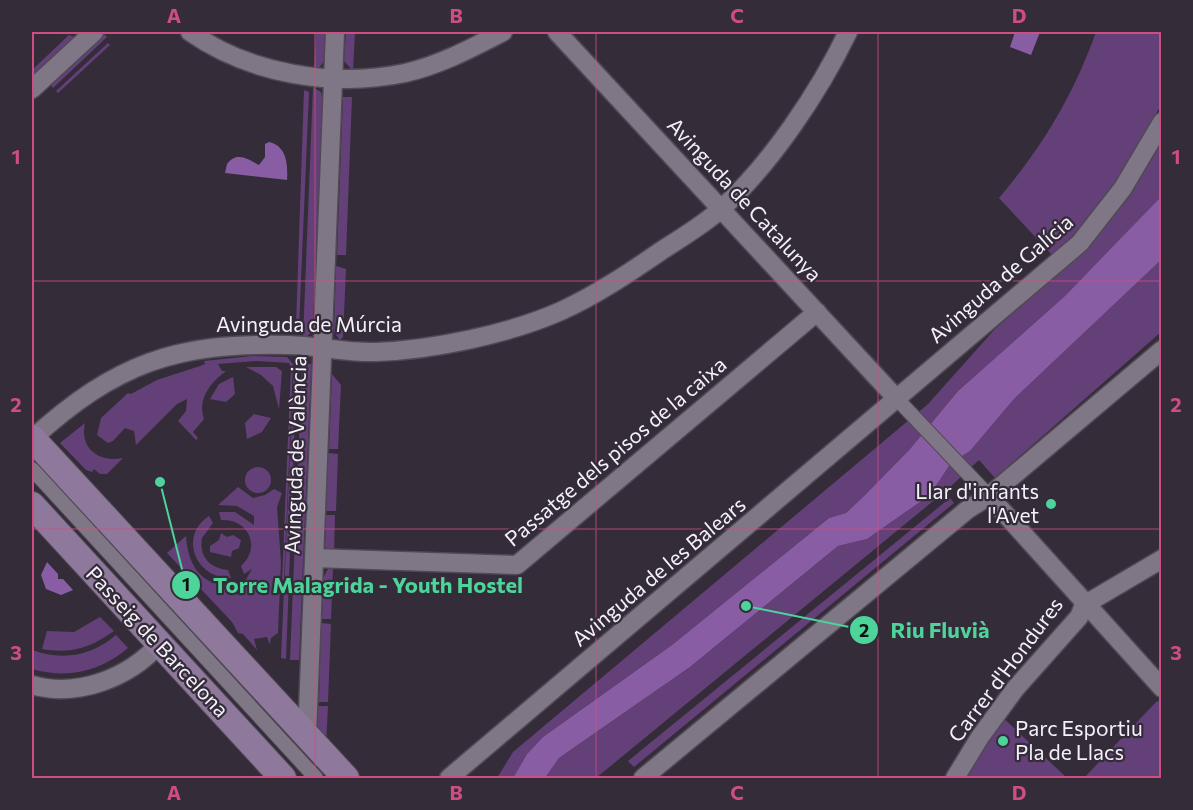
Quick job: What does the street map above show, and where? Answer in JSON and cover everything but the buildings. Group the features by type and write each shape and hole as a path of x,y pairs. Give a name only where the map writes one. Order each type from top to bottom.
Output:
{"main road":[{"path":"32,438 346,778"},
{"name":"Passeig de Barcelona","path":"32,505 283,778"}],"street":[{"path":"32,89 94,32"},
{"path":"189,32 236,58 270,69 334,79 363,79 406,73 457,56 502,32"},
{"name":"Avinguda de València","path":"307,736 335,32"},
{"name":"Avinguda de Catalunya","path":"557,32 901,403"},
{"name":"Avinguda de Múrcia","path":"32,438 87,393 140,365 171,354 230,345 323,347 378,352 445,344 507,329 560,311 617,280 721,209 766,160 801,112 848,32"},
{"name":"Avinguda de Galícia","path":"901,403 1080,243 1123,188 1161,122"},
{"name":"Passatge dels pisos de la caixa","path":"314,558 517,565 817,312"},
{"path":"643,778 967,510 989,496 1161,350"},
{"path":"901,403 970,479 989,496 1084,605 1161,688"},
{"name":"Avinguda de les Balears","path":"448,778 901,403"},
{"name":"Passeig de Barcelona","path":"32,469 316,778"},
{"name":"Carrer d'Hondures","path":"956,778 980,737 1015,689 1075,622 1084,605 1161,559"},
{"path":"32,685 63,689 109,679 138,665 159,644"}],"shaded area":[{"path":"316,32 325,32 325,49 322,64 314,71"},
{"path":"346,32 355,32 353,71 344,61"},
{"path":"1015,32 1040,32 1031,55 1010,47"},
{"path":"1096,32 1161,32 1161,105 1116,182 1083,226 1052,255 999,198 1043,140 1055,120 1077,78"},
{"path":"104,34 107,37 53,88 50,84"},
{"path":"69,35 74,37 32,76 32,70"},
{"path":"108,43 110,45 58,93 56,91"},
{"path":"313,87 321,92 323,100 313,325 311,333 303,339"},
{"path":"304,90 309,92 299,327 296,326"},
{"path":"343,97 352,97 346,255 337,255"},
{"path":"1161,140 1161,197 1150,211 1066,295 958,391 910,449 863,497 846,513 829,518 672,645 543,737 527,754 513,778 497,778 513,752 928,404 995,329 1092,242 1135,186"},
{"path":"269,142 275,144 283,152 287,180 225,173 227,164 239,157 259,165 265,157 265,144"},
{"path":"1161,197 1161,260 1014,399 970,451 951,463 930,495 867,539 838,546 690,667 559,758 545,778 513,778 527,754 543,737 672,645 829,518 846,513 910,449 958,391 1066,295"},
{"path":"1161,260 1161,332 995,478 979,460 949,488 596,778 545,778 559,758 690,667 838,546 867,539 930,495 951,463 970,451 1014,399"},
{"path":"336,266 346,269 343,337 340,340 334,332"},
{"path":"252,356 287,357 293,364 284,580 282,580 291,368 289,363 257,361 218,364 222,371 226,371 215,380 204,398 202,412 204,419 193,432 198,438 196,440 178,421 186,411 187,399 177,404 136,445 134,431 125,428 113,441 108,443 97,435 101,418 128,393 131,394 157,380 205,364 204,361"},
{"path":"294,363 297,364 286,659 281,658"},
{"path":"302,364 311,364 311,369 299,660 290,660"},
{"path":"246,367 276,367 282,371 279,409 273,386 261,375"},
{"path":"332,374 341,385 338,449 329,449"},
{"path":"233,377 235,394 226,402 210,399 219,384"},
{"path":"254,414 271,418 262,432 247,439 245,423"},
{"path":"85,423 85,440 93,452 106,458 123,458 107,474 100,474 94,469 92,472 86,470 60,443"},
{"path":"328,453 338,454 336,511 326,511"},
{"path":"258,467 267,471 271,480 267,489 258,493 249,489 245,480 249,471"},
{"path":"238,487 253,498 265,495 274,489 282,493 277,507 281,562 278,633 271,638 270,645 267,637 254,639 257,650 243,634 238,633 232,622 167,553 186,536 190,556 198,572 212,582 233,585 237,595 252,569 244,574 241,566 251,551 251,543 245,529 230,521 221,520 219,512 235,512 254,525 254,516 237,506 218,505"},
{"path":"950,498 954,503 634,767 628,761"},
{"path":"326,515 335,515 334,554 325,547"},
{"path":"209,516 213,523 202,538 204,556 216,567 228,570 231,578 208,572 195,555 194,534"},
{"path":"221,533 227,537 233,535 241,540 239,548 232,551 231,557 210,552 210,546 219,540"},
{"path":"47,562 58,574 58,579 63,579 73,590 61,595 46,589 41,575"},
{"path":"329,567 333,567 331,619 322,619 323,578"},
{"path":"100,617 114,631 97,642 71,650 42,649 47,631 74,632"},
{"path":"321,623 331,624 328,702 319,702"},
{"path":"116,635 128,648 95,668 70,673 32,669 32,650 65,656 97,648"},
{"name":"Parc Esportiu Pla de Llacs","path":"1161,700 1161,778 1084,778 1156,702"},
{"path":"318,706 328,706 326,744 318,733"},
{"name":"Parc Esportiu Pla de Llacs","path":"998,713 1067,778 956,778"}],"place":[{"name":"Torre Malagrida - Youth Hostel","path":"160,482"},
{"name":"Llar d'infants l'Avet","path":"1051,504"},
{"name":"Riu Fluvià","path":"746,606"},
{"name":"Parc Esportiu Pla de Llacs","path":"1003,741"}]}
